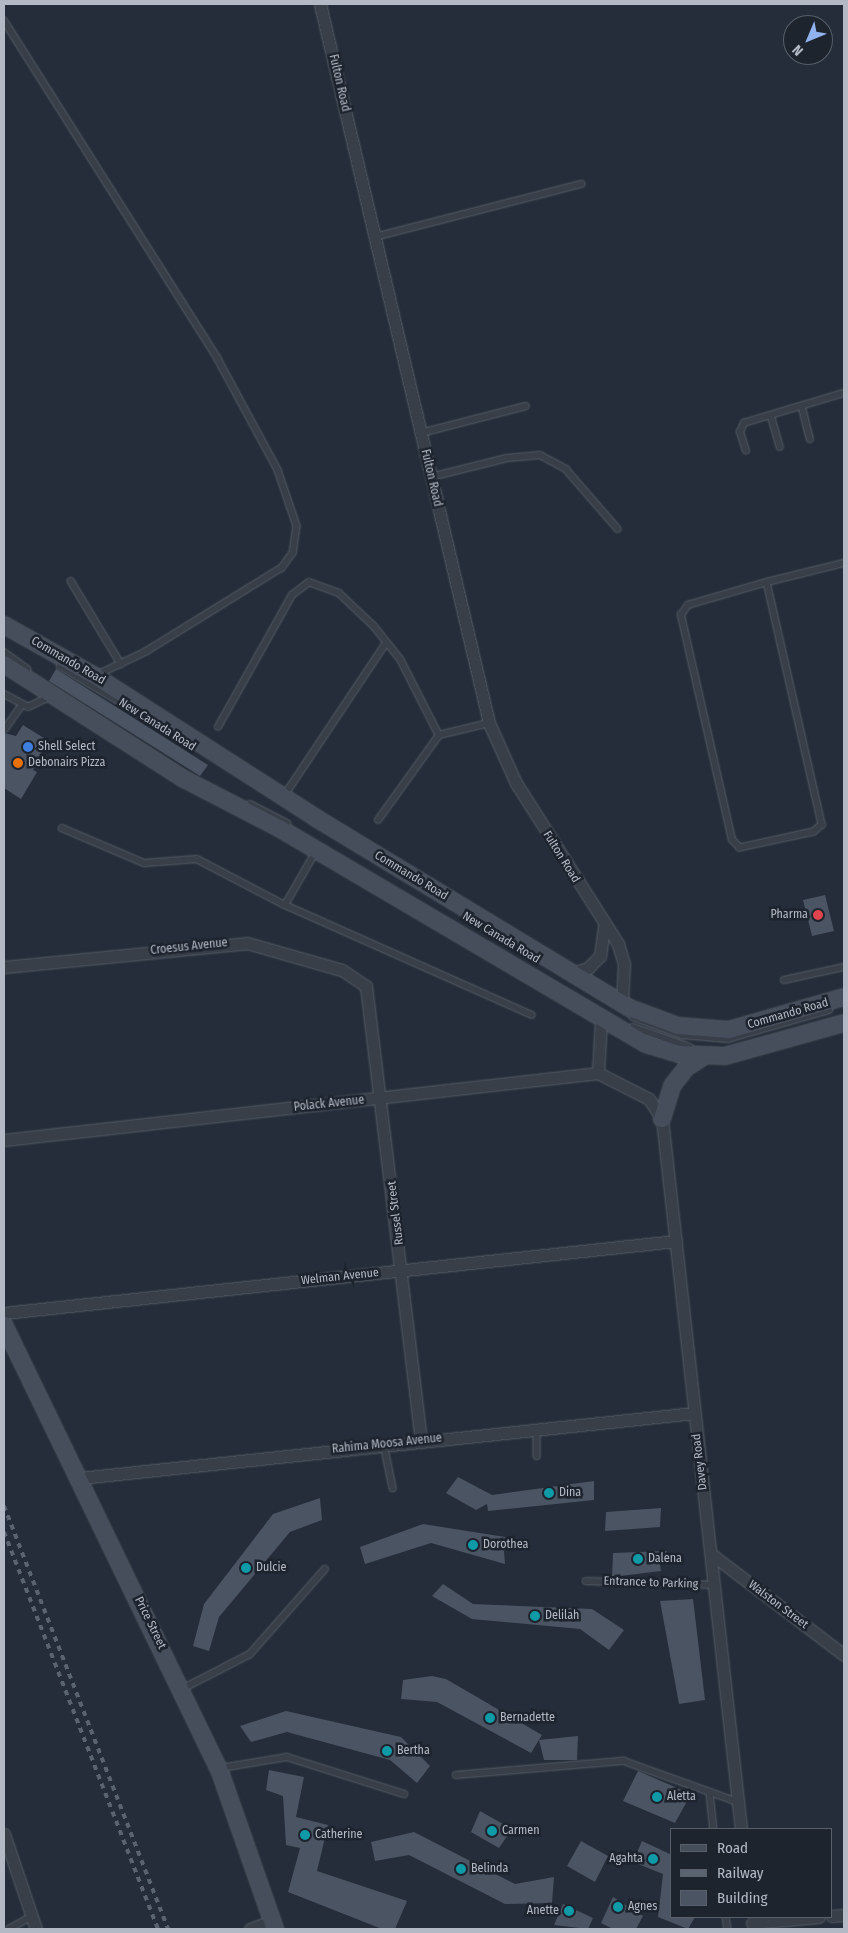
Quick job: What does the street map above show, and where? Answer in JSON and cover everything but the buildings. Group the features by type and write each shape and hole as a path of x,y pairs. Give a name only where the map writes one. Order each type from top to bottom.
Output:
{"main road":[{"name":"Commando Road","path":"4,624 95,676 284,796 572,974 654,1019 708,1031 752,1025 844,997"},
{"name":"Commando Road","path":"4,664 48,696 184,779 317,850 646,1044 703,1057 761,1049 844,1024"},
{"path":"662,1119 676,1080 703,1057"},
{"name":"Price Street","path":"4,1325 80,1478 219,1769 273,1925"}],"street":[{"name":"Fulton Road","path":"320,4 489,723 516,783 622,955 622,1002"},
{"path":"572,974 588,968 600,956 604,927"},
{"name":"Croesus Avenue","path":"4,967 247,943 342,970 366,986"},
{"name":"Russel Street","path":"366,986 403,1270 421,1440"},
{"path":"598,1073 601,1019"},
{"name":"Polack Avenue","path":"4,1140 598,1073"},
{"name":"Davey Road","path":"598,1073 649,1098 662,1119 694,1413 712,1554 741,1828"},
{"name":"Welman Avenue","path":"4,1313 676,1241"},
{"name":"Rahima Moosa Avenue","path":"80,1478 421,1440 694,1413"},
{"name":"Walston Street","path":"712,1554 844,1655"},
{"path":"4,1834 36,1929"},
{"path":"752,1923 808,1918"},
{"path":"250,1929 273,1925"}],"lane":[{"path":"4,20 218,359 278,470 296,526 293,553 282,568 121,664 95,676"},
{"path":"375,237 581,184"},
{"path":"746,451 741,427 771,415 844,393"},
{"path":"421,433 526,406"},
{"path":"802,406 810,438"},
{"path":"771,415 780,447"},
{"path":"431,477 507,458 540,455 566,468 618,530"},
{"path":"767,582 822,825 814,832 740,848 732,840 681,615 688,605 767,582 844,563"},
{"path":"71,581 121,664"},
{"path":"218,727 292,595 309,582 339,593 386,643 416,686 439,735"},
{"name":"New Canada Road","path":"4,634 646,1024 682,1035 728,1038 844,1005"},
{"path":"284,796 386,643"},
{"name":"New Canada Road","path":"4,652 189,774 271,814 613,1017 662,1041 700,1049 725,1048 844,1015"},
{"path":"4,694 21,706 36,705 48,696"},
{"path":"5,729 21,706"},
{"path":"378,820 439,735 489,723"},
{"path":"62,828 144,863 197,860 285,905 532,1015"},
{"path":"285,905 317,850"},
{"path":"784,980 844,967"},
{"path":"536,1428 537,1456"},
{"path":"384,1444 393,1488"},
{"path":"182,1689 250,1654 325,1569"},
{"name":"Entrance to Parking","path":"586,1580 715,1585"},
{"path":"219,1769 287,1757 404,1794"},
{"path":"456,1776 624,1761 738,1802"},
{"path":"710,1793 714,1828"},
{"path":"9,1929 31,1917"}],"railway":[{"path":"4,1506 168,1929"},
{"path":"4,1532 158,1929"}],"place":[{"name":"Shell Select","path":"28,747"},
{"name":"Debonairs Pizza","path":"18,763"},
{"name":"Pharma","path":"818,915"},
{"name":"Dina","path":"549,1493"},
{"name":"Dorothea","path":"473,1545"},
{"name":"Dalena","path":"638,1559"},
{"name":"Dulcie","path":"246,1568"},
{"name":"Delilah","path":"535,1616"},
{"name":"Bernadette","path":"490,1718"},
{"name":"Bertha","path":"387,1751"},
{"name":"Aletta","path":"657,1797"},
{"name":"Carmen","path":"492,1831"},
{"name":"Catherine","path":"305,1835"},
{"name":"Agahta","path":"653,1859"},
{"name":"Belinda","path":"461,1869"},
{"name":"Agnes","path":"618,1907"},
{"name":"Anette","path":"569,1911"}]}
